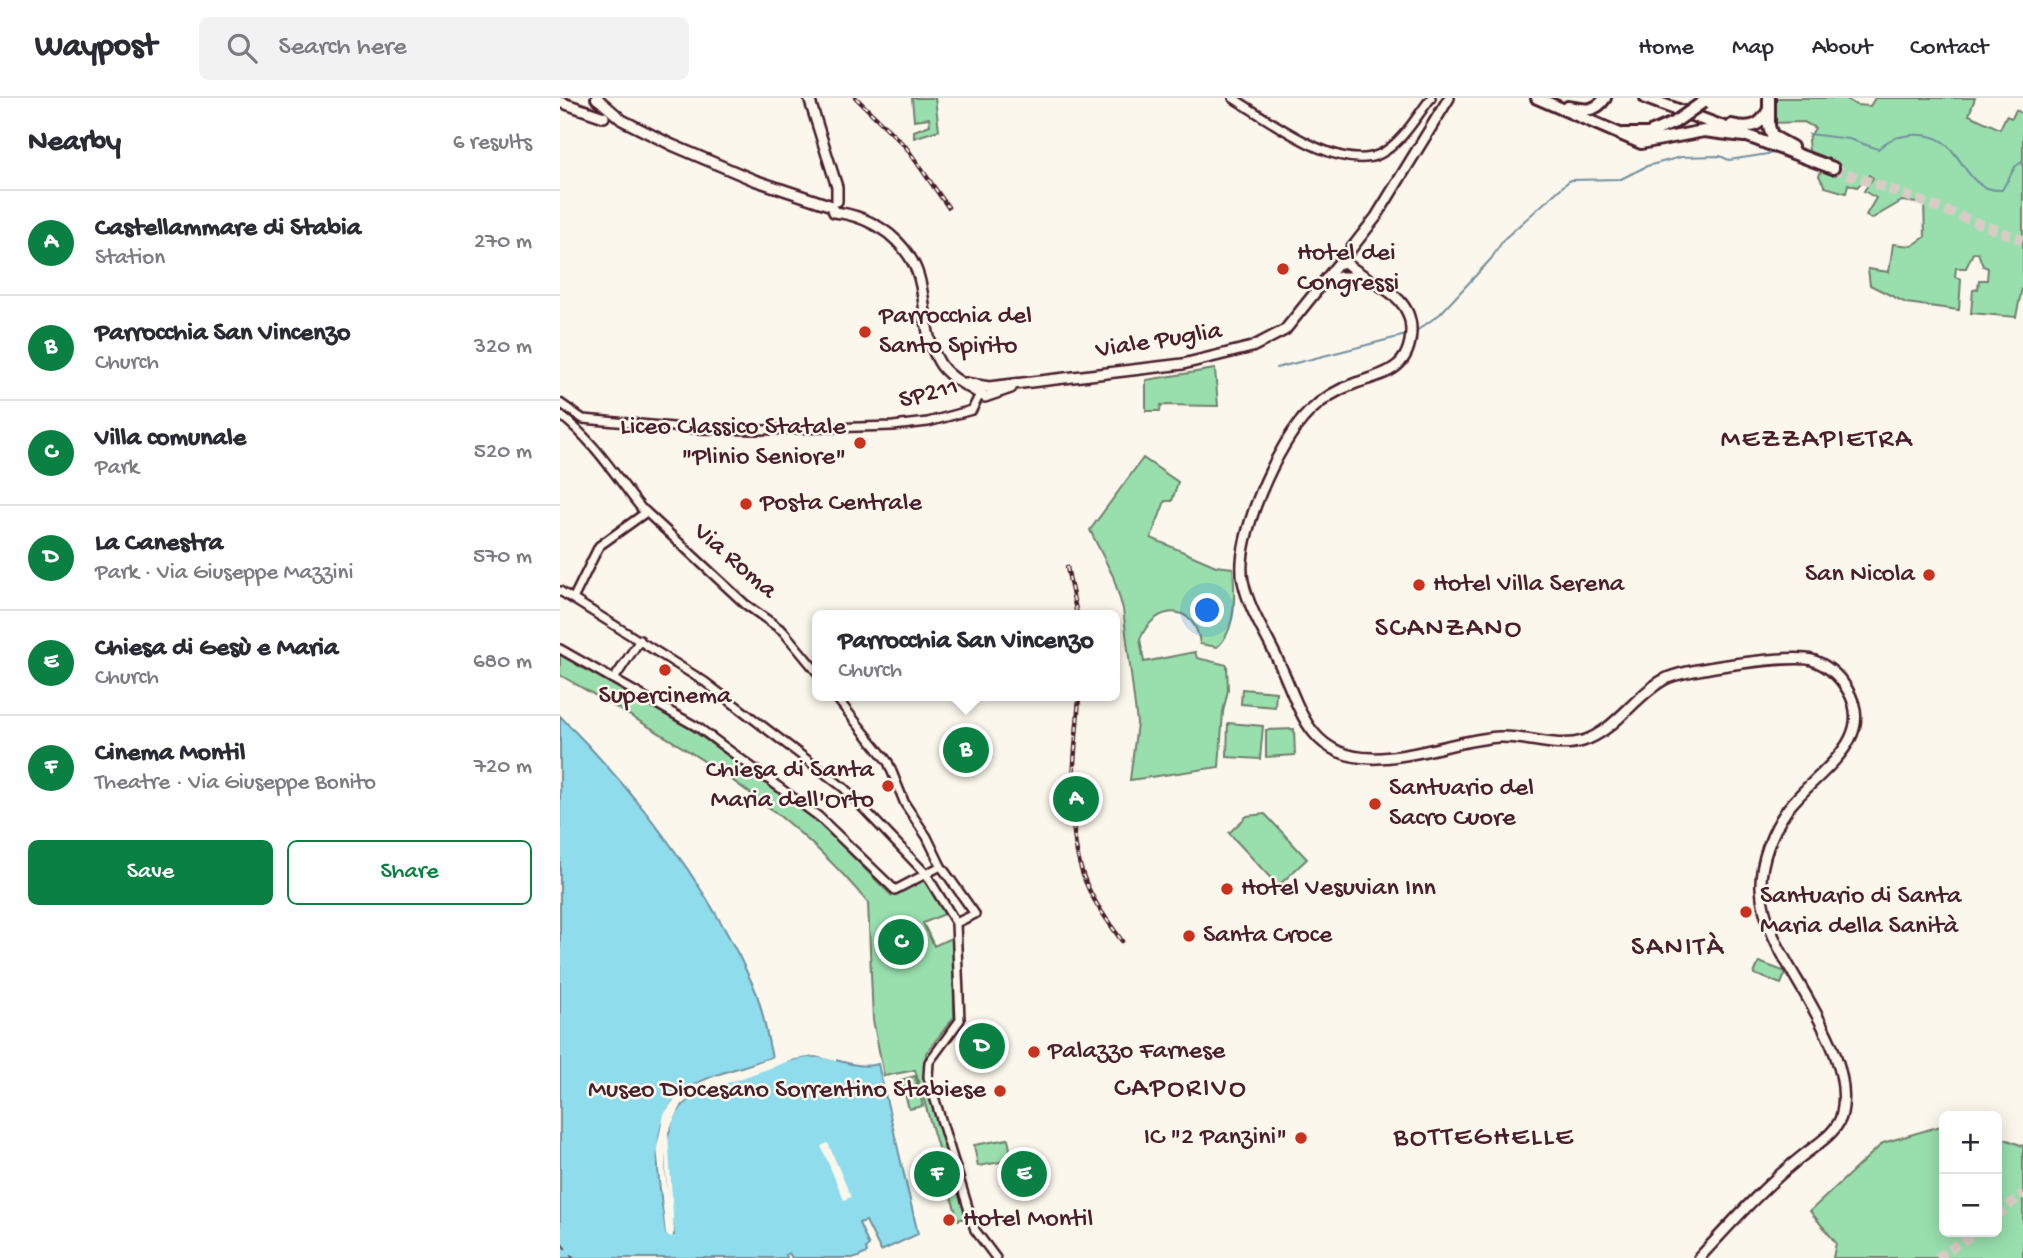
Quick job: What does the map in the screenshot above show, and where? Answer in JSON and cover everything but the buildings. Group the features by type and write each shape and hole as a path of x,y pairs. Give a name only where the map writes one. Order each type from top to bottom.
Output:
{"highway":[{"path":"1537,98 1641,143 1704,131 1744,136"},
{"path":"1549,103 1589,111 1599,106 1605,98"},
{"path":"1646,98 1833,168"},
{"path":"1587,120 1626,135 1648,134 1675,122 1706,100"},
{"path":"1692,117 1745,128 1763,120 1769,103"},
{"path":"1769,103 1772,136 1818,163"}],"main road":[{"path":"809,98 837,187 838,206"},
{"name":"Viale Puglia","path":"984,391 1040,380 1183,364 1252,346 1285,330 1325,281 1343,269 1349,250 1376,217 1449,98"},
{"path":"560,102 603,109 622,121 754,180 838,206 883,230 911,257 922,285 935,354 948,373 984,391"},
{"path":"1343,269 1384,286 1396,296 1411,327 1409,344 1401,364 1391,372 1332,394 1311,409 1289,433 1247,533 1242,561 1243,582 1313,733 1333,751 1353,757 1379,759 1492,737 1522,736 1560,744 1584,741 1605,728 1640,696 1668,678 1715,668 1808,659 1831,670 1849,690 1858,716 1856,731 1846,748 1787,811 1770,842 1761,887 1764,910 1778,946 1828,1036 1842,1083 1842,1116 1827,1137 1769,1183 1699,1258"}],"street":[{"path":"1233,98 1319,148 1357,159 1367,159 1391,147 1431,98"},
{"name":"SP211","path":"583,419 696,429 880,426 928,422 972,410 984,391"},
{"path":"561,416 568,411 563,405"},
{"path":"563,405 583,419 576,428"},
{"name":"Via Roma","path":"561,416 576,428 635,495 643,510 745,604 783,631 812,666"},
{"path":"574,597 599,546 643,510"},
{"path":"560,591 574,597 705,682 844,788 926,874 956,923 960,1020 929,1062 931,1093 975,1230 996,1258"},
{"path":"614,680 640,639"},
{"path":"560,649 683,717 801,803 895,890 941,866"},
{"path":"839,701 888,762 905,804 927,837 941,866 975,914 956,923"}],"green space":[{"path":"912,98 935,98 939,130 914,138 914,131 930,125 929,118 914,120"},
{"path":"1774,98 1845,98 1856,105 1870,106 1875,98 1975,98 1969,115 2000,129 2006,116 2012,118 2016,110 2023,114 2023,283 2016,317 1971,313 1973,290 1978,289 1979,280 1987,280 1988,268 1983,266 1978,253 1973,253 1966,268 1956,268 1955,277 1961,279 1959,310 1906,303 1870,285 1868,269 1889,272 1893,244 1912,246 1925,237 1924,204 1902,201 1871,219 1866,215 1876,198 1864,191 1873,178 1869,175 1857,187 1848,184 1846,193 1825,187 1819,176 1822,169 1834,174 1836,168 1809,151 1808,140 1815,128 1804,122 1772,123"},
{"path":"1215,369 1218,406 1161,405 1160,411 1146,411 1146,380"},
{"path":"1143,458 1178,482 1172,501 1165,501 1151,538 1216,566 1233,568 1234,599 1228,631 1217,647 1200,644 1197,630 1191,620 1174,612 1155,619 1140,639 1144,662 1195,652 1197,658 1227,665 1228,690 1223,712 1219,767 1130,780 1137,723 1123,609 1113,576 1090,530"},
{"path":"560,655 692,730 812,816 892,896 923,879 947,913 923,923 934,946 953,937 954,1017 926,1053 925,1075 968,1217 958,1220 944,1172 933,1167 914,1171 913,1165 941,1158 915,1070 884,1076 873,1020 868,903 836,867 764,803 685,749 560,675"},
{"path":"1242,689 1276,692 1275,707 1241,704"},
{"path":"1228,723 1263,726 1260,759 1227,757"},
{"path":"1294,729 1295,755 1266,757 1266,730"},
{"path":"1265,814 1307,859 1278,886 1229,833 1247,816"},
{"path":"1759,962 1786,972 1781,984 1754,974"},
{"path":"962,1033 995,1035 1002,1039 1003,1051 999,1057 967,1055 960,1045"},
{"path":"915,1076 923,1106 909,1109 901,1080"},
{"path":"1939,1126 1939,1237 2002,1237 2002,1138 2023,1146 2023,1258 1833,1258 1836,1243 1810,1211 1883,1143"},
{"path":"1008,1139 1012,1160 978,1166 974,1145"}],"water":[{"path":"560,716 643,808 714,911 735,947 756,993 772,1057 699,1082 675,1100 665,1116 660,1135 658,1175 666,1234 674,1235 667,1178 668,1138 673,1121 682,1106 697,1094 753,1072 782,1062 818,1057 860,1065 878,1064 918,1234 881,1251 866,1221 859,1223 869,1246 866,1248 867,1253 856,1258 792,1258 789,1253 787,1258 560,1258"}],"pier":[{"path":"815,1053 836,1057 836,1061 815,1056 795,1059 697,1094 682,1104 668,1132 674,1232 672,1237 666,1235 657,1147 664,1114 674,1100 689,1087 776,1056 774,1061 691,1091 677,1102 667,1115 660,1147 669,1233 664,1132 680,1101 696,1091 794,1056"},
{"path":"828,1143 851,1197 844,1200 821,1146"}],"waterway":[{"path":"1809,134 1849,139 1878,149 1897,137 1930,136 1953,151 1976,182 1987,188 2002,190 2015,167 2023,161"},
{"path":"1415,332 1440,314 1491,259 1504,239 1570,180 1621,179 1647,166 1681,157 1720,156 1729,160 1774,153"},
{"path":"1276,368 1406,335"}],"ferry route":[{"path":"560,1242 573,1258"}],"tunnel":[{"path":"1833,168 2023,240"},
{"path":"2002,1212 2023,1193"},
{"path":"1937,1258 1968,1237"}],"railway":[{"path":"856,98 906,147 948,207"},
{"path":"1067,567 1076,610"},
{"path":"1079,701 1073,786 1077,854 1090,892 1122,941"}],"place":[{"name":"Hotel dei Congressi","path":"1283,269"},
{"name":"Parrocchia del Santo Spirito","path":"865,332"},
{"name":"Liceo Classico Statale \"Plinio Seniore\"","path":"860,443"},
{"name":"Posta Centrale","path":"746,504"},
{"name":"San Nicola","path":"1929,575"},
{"name":"Hotel Villa Serena","path":"1419,585"},
{"name":"Supercinema","path":"665,670"},
{"name":"Parrocchia San Vincenzo","path":"966,750"},
{"name":"Chiesa di Santa Maria dell'Orto","path":"888,786"},
{"name":"Castellammare di Stabia","path":"1076,799"},
{"name":"Santuario del Sacro Cuore","path":"1375,804"},
{"name":"Hotel Vesuvian Inn","path":"1227,889"},
{"name":"Santuario di Santa Maria della Sanità","path":"1746,912"},
{"name":"Santa Croce","path":"1189,936"},
{"name":"Villa comunale","path":"901,942"},
{"name":"La Canestra","path":"982,1046"},
{"name":"Palazzo Farnese","path":"1034,1052"},
{"name":"Museo Diocesano Sorrentino Stabiese","path":"1000,1091"},
{"name":"IC \"2 Panzini\"","path":"1301,1138"},
{"name":"Cinema Montil","path":"937,1174"},
{"name":"Chiesa di Gesù e Maria","path":"1024,1174"},
{"name":"Hotel Montil","path":"949,1220"}],"district":[{"name":"MEZZAPIETRA","path":"1817,440"},
{"name":"SCANZANO","path":"1449,629"},
{"name":"SANITÀ","path":"1678,948"},
{"name":"CAPORIVO","path":"1181,1089"},
{"name":"BOTTEGHELLE","path":"1484,1138"}]}
